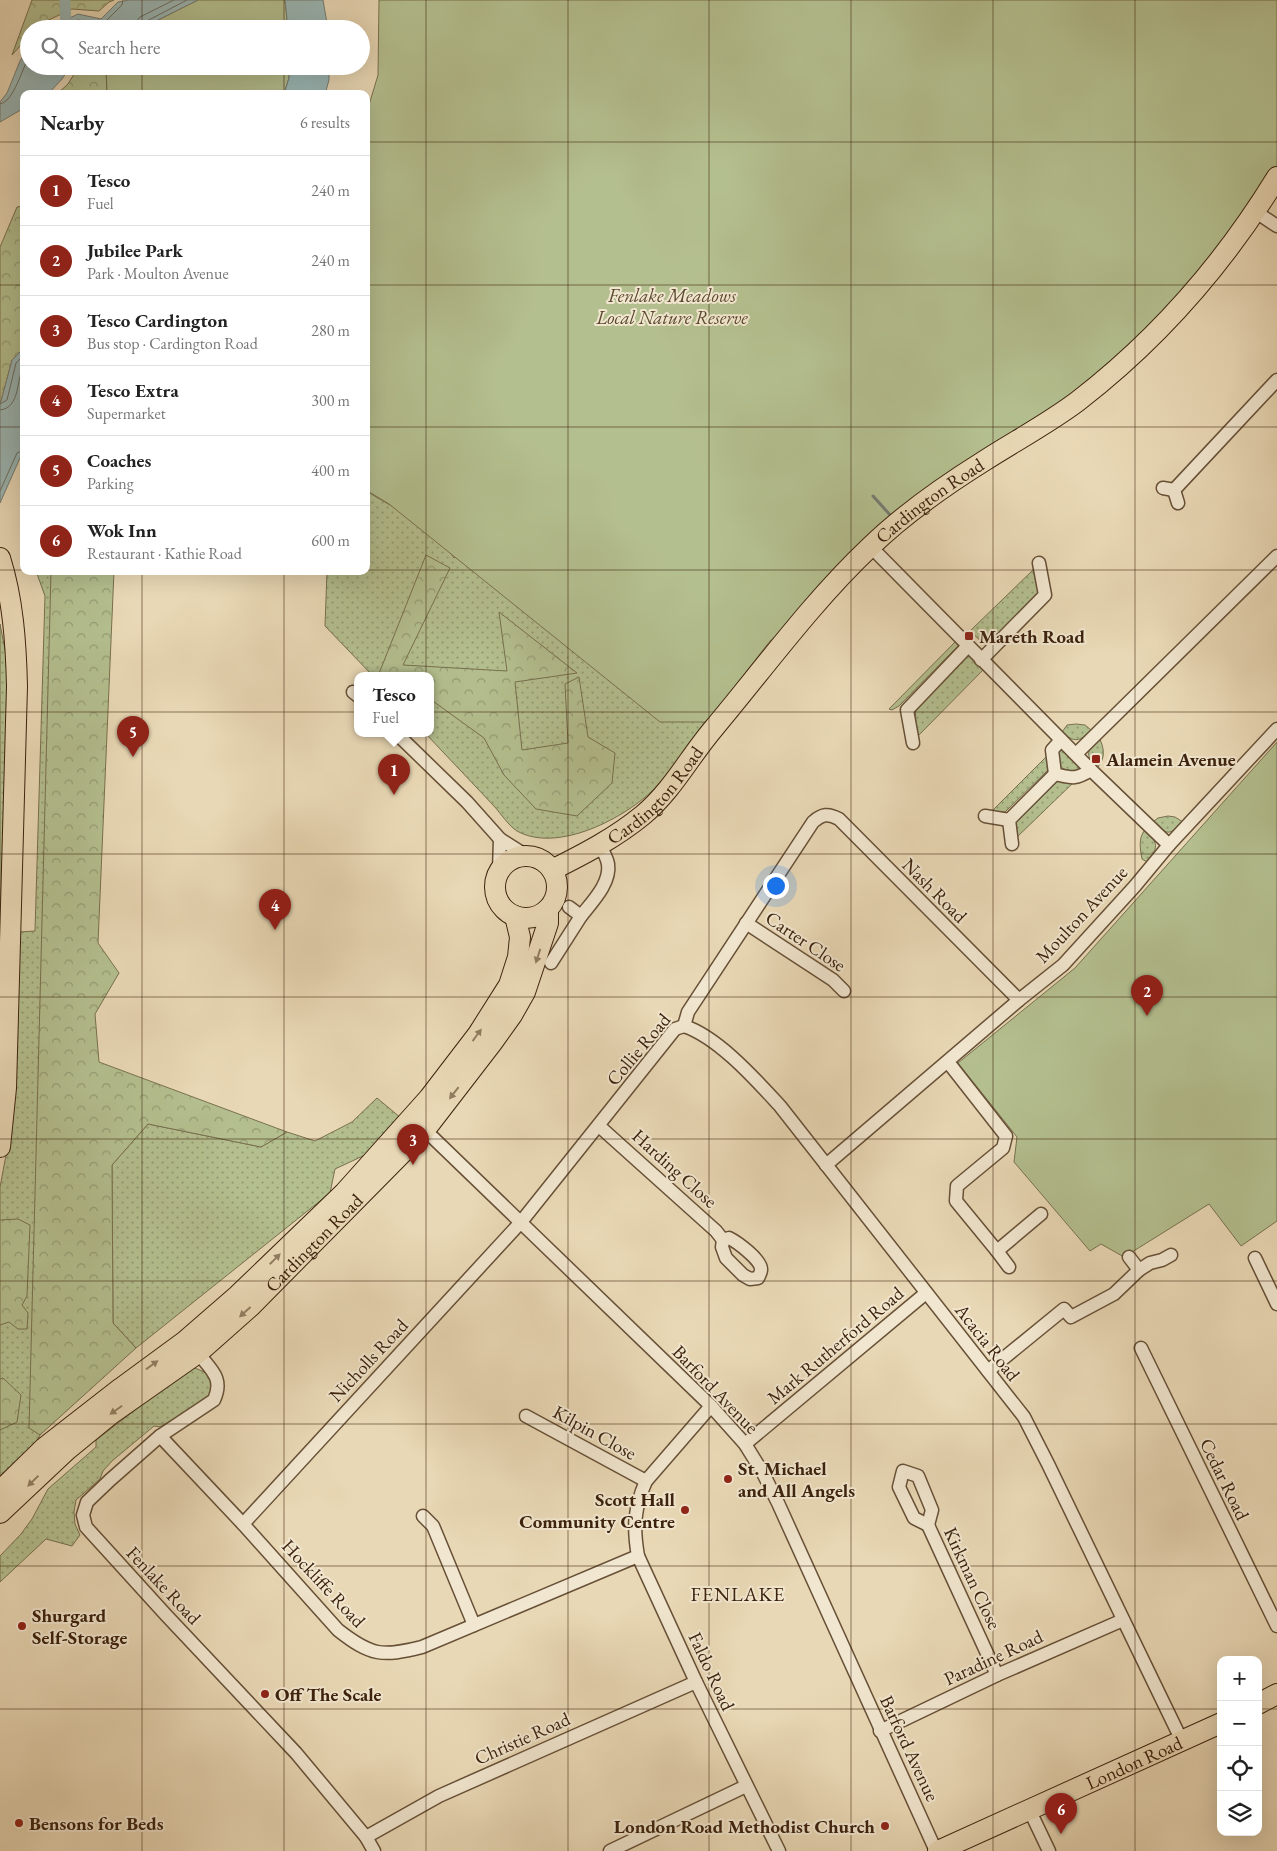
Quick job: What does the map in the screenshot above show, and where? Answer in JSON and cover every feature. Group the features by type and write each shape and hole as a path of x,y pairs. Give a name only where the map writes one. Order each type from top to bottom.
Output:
{"main road":[{"name":"Cardington Road","path":"552,870 600,846 645,814 663,794 786,636 870,546 937,492 1078,401 1159,329 1256,212 1277,177"},
{"path":"0,558 11,606 16,662 17,723 6,1080 0,1147"},
{"name":"Cardington Road","path":"530,857 581,855"},
{"path":"530,857 543,861 552,870 556,883 555,896 548,909 539,915 529,918 515,916 504,909 498,903 495,885 499,871 511,860 530,857"},
{"name":"Cardington Road","path":"0,1513 67,1450 111,1414 198,1354 277,1280 425,1130 492,1043 512,1015 525,992 548,923 548,909"},
{"name":"Cardington Road","path":"0,1491 44,1448 185,1341 238,1295 344,1193 429,1098 478,1034 509,985 518,957 520,937 515,916"},
{"path":"1262,1702 1277,1694"},
{"name":"London Road","path":"937,1851 1217,1725"}],"street":[{"path":"1256,212 1277,226"},
{"path":"1178,503 1168,489 1277,380"},
{"path":"870,546 981,660 1169,845"},
{"path":"1076,754 1277,556"},
{"path":"981,660 1046,595 1039,563"},
{"path":"912,743 907,710 968,646"},
{"name":"Moulton Avenue","path":"826,1165 1019,1000 1063,965 1135,886 1169,845 1277,729"},
{"path":"400,737 467,802 500,839 530,857"},
{"path":"1009,820 1054,774 1052,750 1061,740"},
{"path":"1054,774 1079,778 1091,770"},
{"name":"Nash Road","path":"820,816 829,814 839,819 1019,1000"},
{"name":"Collie Road","path":"521,1222 675,1029 684,1026 688,1012 813,822 820,816"},
{"path":"985,816 1009,820"},
{"path":"1009,820 1012,844"},
{"path":"499,871 500,839"},
{"name":"Cardington Road","path":"551,963 609,874 608,862 600,846"},
{"path":"569,907 581,916"},
{"name":"Carter Close","path":"746,923 833,980 844,991"},
{"name":"Acacia Road","path":"684,1026 694,1029 730,1055 753,1076 780,1106 1024,1417 1182,1741"},
{"path":"948,1062 1006,1136 1003,1148 957,1186 956,1201 1009,1267"},
{"name":"Harding Close","path":"599,1126 716,1231 723,1240"},
{"name":"Barford Avenue","path":"425,1130 711,1406 745,1444 763,1473 778,1503 880,1731 937,1851"},
{"path":"997,1251 1041,1214"},
{"name":"Nicholls Road","path":"243,1524 521,1222"},
{"path":"988,1371 1064,1310 1071,1318 1114,1294 1150,1263 1171,1255"},
{"path":"1129,1257 1140,1270"},
{"path":"1255,1258 1277,1304"},
{"name":"Mark Rutherford Road","path":"745,1444 926,1293"},
{"name":"Cedar Road","path":"1141,1348 1277,1626"},
{"name":"Fenlake Road","path":"198,1354 214,1373 218,1382 218,1391 214,1400 160,1436 110,1480 88,1502 83,1515 86,1527 296,1753 366,1837 374,1851"},
{"name":"Faldo Road","path":"711,1406 646,1482 640,1494 635,1514 634,1535 638,1556 696,1682 779,1851"},
{"name":"Kilpin Close","path":"526,1416 646,1482"},
{"name":"Hockliffe Road","path":"160,1436 243,1524 338,1630 356,1644 378,1653 395,1653 422,1647 638,1556"},
{"path":"423,1516 433,1526 474,1625"},
{"name":"Kirkman Close","path":"928,1525 997,1675"},
{"name":"Paradine Road","path":"880,1731 997,1675 1123,1620"},
{"name":"Christie Road","path":"366,1837 439,1796 696,1682"},
{"path":"610,1851 746,1786"},
{"path":"1029,1809 1049,1851"}],"green space":[{"path":"32,0 114,0 99,11 72,9 49,20 25,20"},
{"path":"198,0 285,0 287,20 158,20"},
{"name":"Fenlake Meadows Local Nature Reserve","path":"379,0 1277,0 1277,166 1245,214 1154,325 1069,397 976,456 770,641 707,722 660,722 389,504 370,492 370,102 378,75"},
{"path":"20,33 20,46 12,55"},
{"path":"74,75 106,75 107,90 61,90"},
{"path":"106,75 289,75 285,90 107,90"},
{"path":"17,207 20,207 20,352 12,360 0,405 0,247"},
{"path":"370,493 436,532 454,558 460,542 707,722 655,788 627,810 591,829 571,835 552,838 534,837 517,831 511,826 429,737 434,737 434,672 369,672 325,626 327,575 370,575"},
{"path":"426,555 450,568 403,665 507,671 499,612 577,673 515,682 522,750 568,743 565,684 579,677 588,737 615,753 612,783 577,816 536,809 504,775 484,738 434,702 434,672 380,672"},
{"path":"1034,569 1040,592 986,646 970,631"},
{"path":"37,575 63,575 36,1429 40,1435 0,1478 0,1187 10,1134 19,932 35,931 45,596"},
{"path":"51,575 114,575 98,943 119,973 95,1014 99,1062 287,1132 261,1147 148,1124 112,1165 113,1323 136,1348 40,1435 29,1428"},
{"path":"0,624 6,655 8,720 0,1049"},
{"path":"957,640 958,646 899,706 892,710 889,709"},
{"path":"970,656 984,669 917,737 915,707 963,657"},
{"path":"1067,725 1085,725 1091,730 1084,737 1077,740 1070,738 1062,732"},
{"path":"1099,737 1103,752 1102,760 1098,767 1090,759 1089,752"},
{"path":"1277,742 1277,1221 1241,1246 1209,1204 1124,1257 1101,1244 1090,1251 1014,1162 1017,1137 958,1063 1075,968"},
{"path":"1061,747 1080,766 1078,771 1067,770 1061,767 1056,750"},
{"path":"1049,754 1048,770 1005,812 991,812"},
{"path":"1056,779 1074,782 1016,838 1014,824 1017,817"},
{"path":"1175,817 1183,822 1171,832 1161,829 1153,822 1158,818"},
{"path":"1146,829 1156,846 1154,853 1147,862 1142,859 1140,847 1143,832"},
{"path":"377,1098 401,1118 365,1155 335,1169 330,1193 136,1348 113,1323 112,1165 148,1124 261,1147 287,1132 315,1141 352,1122"},
{"path":"18,1219 30,1225 27,1296 22,1305 28,1313 27,1329 18,1329 9,1322 0,1325 0,1220"},
{"path":"195,1368 207,1373 212,1381 210,1394 204,1401 160,1427 154,1426 112,1461 103,1471 100,1479 76,1500 75,1524 80,1535 72,1546 46,1539 0,1582 0,1556 32,1519 48,1489 96,1447 96,1440 186,1371"},
{"path":"3,1378 21,1395 17,1422 0,1430 0,1379"}],"water":[{"path":"129,0 198,0 158,20 66,20 78,14 101,19 118,2"},
{"path":"285,0 323,0 326,20 287,20"},
{"path":"20,61 20,75 65,75 52,90 20,90 20,110 0,122 0,102 7,93"},
{"path":"289,75 329,75 326,90 285,90"},
{"path":"20,352 20,458 0,503 0,405 12,360"}],"waterway":[{"path":"65,0 66,20"},
{"path":"873,496 891,516"}],"place":[{"name":"Mareth Road","path":"969,636"},
{"name":"Coaches","path":"133,757"},
{"name":"Alamein Avenue","path":"1096,759"},
{"name":"Tesco","path":"394,795"},
{"name":"Tesco Extra","path":"275,930"},
{"name":"Jubilee Park","path":"1147,1016"},
{"name":"Tesco Cardington","path":"413,1165"},
{"name":"St. Michael and All Angels","path":"728,1479"},
{"name":"Scott Hall Community Centre","path":"685,1510"},
{"name":"Shurgard Self-Storage","path":"22,1626"},
{"name":"Off The Scale","path":"265,1694"},
{"name":"Bensons for Beds","path":"19,1823"},
{"name":"London Road Methodist Church","path":"885,1826"},
{"name":"Wok Inn","path":"1061,1834"}],"district":[{"name":"FENLAKE","path":"738,1594"}]}
